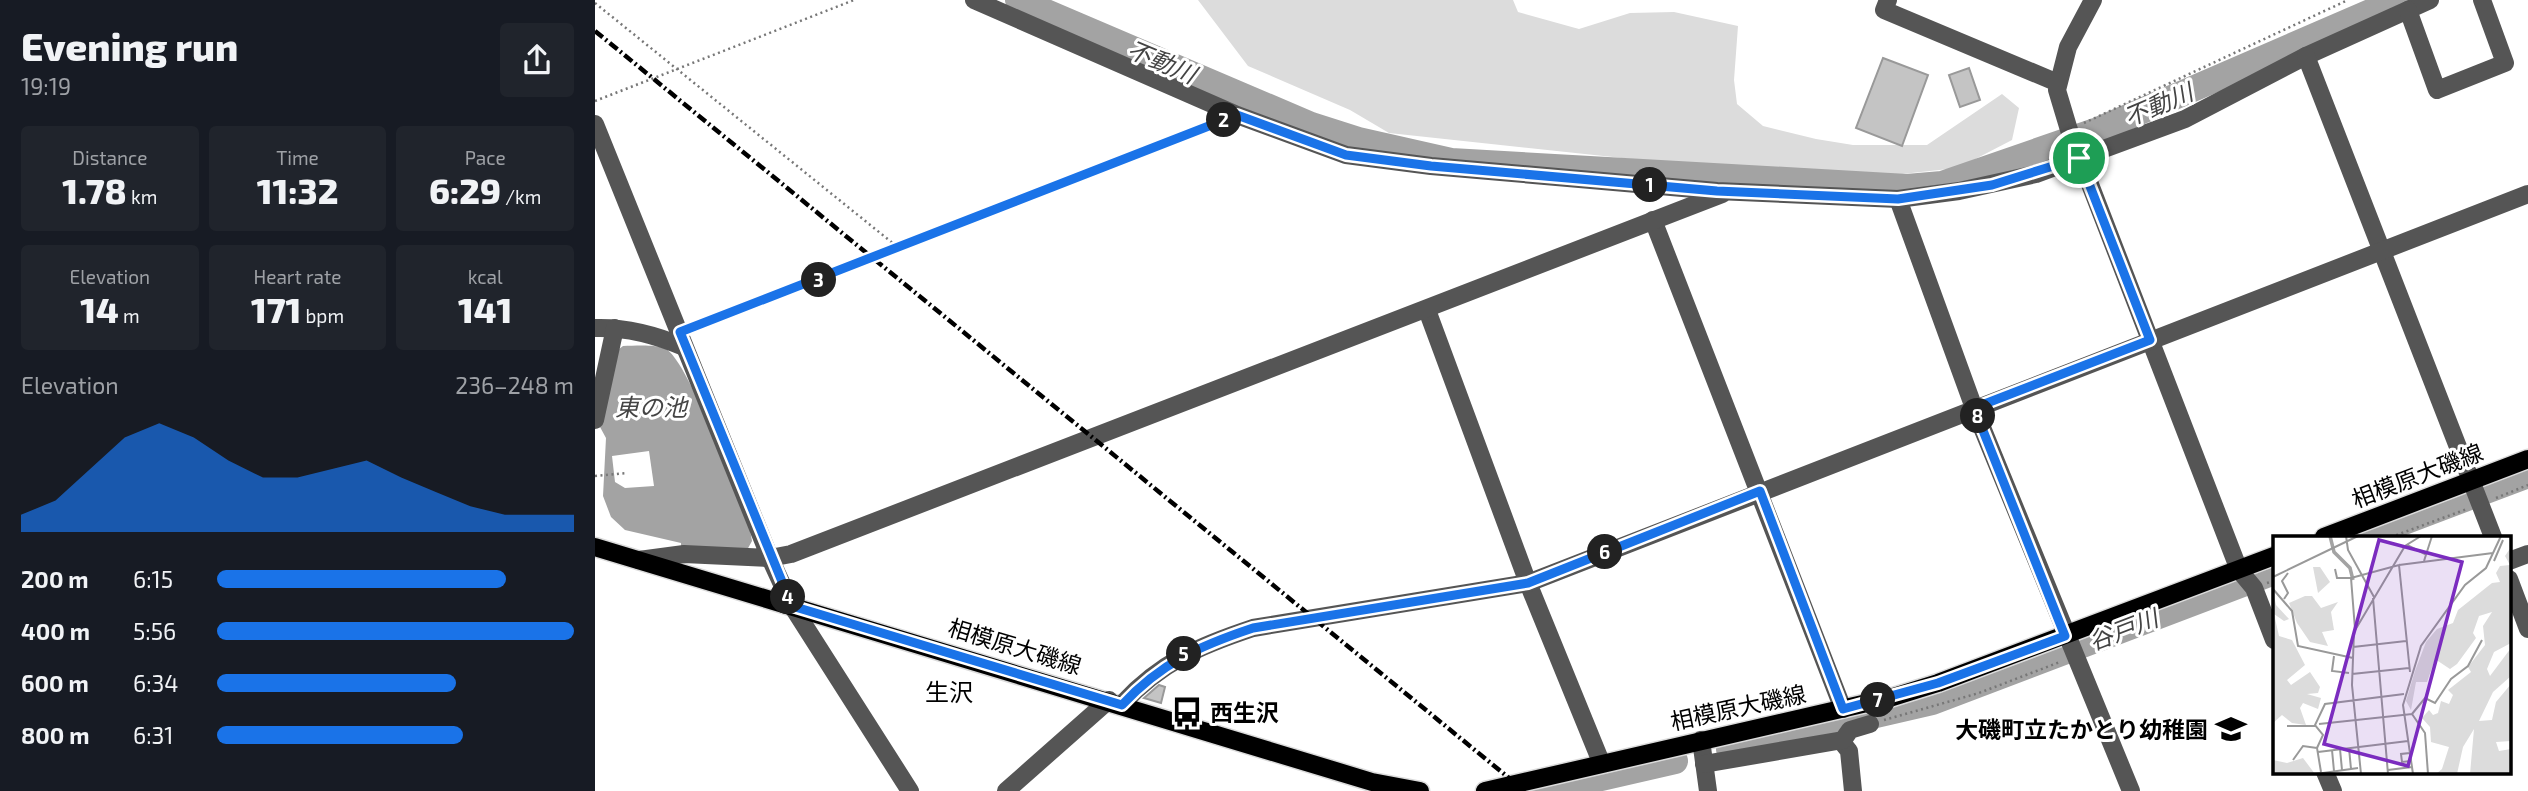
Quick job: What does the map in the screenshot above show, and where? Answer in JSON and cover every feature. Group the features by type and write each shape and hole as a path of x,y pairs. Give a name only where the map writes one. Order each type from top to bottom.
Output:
{"main road":[{"name":"相模原大磯線","path":"2327,536 2476,492 2528,459"},
{"name":"相模原大磯線","path":"595,547 1373,782 1420,791"},
{"name":"相模原大磯線","path":"1485,791 1601,762 1843,709 2070,648 2246,578 2273,557"}],"street":[{"path":"974,0 1237,115 1346,155 1431,166 1731,191 1898,199 1992,185 2079,158 2185,119 2306,56 2430,0"},
{"path":"1888,0 1884,10 2058,83"},
{"path":"2093,0 2068,47 2057,90 2079,158 2150,340 2246,578 2273,638"},
{"path":"2408,10 2437,90 2505,63 2482,0"},
{"path":"2306,56 2493,536"},
{"path":"595,124 770,558 792,606 910,791"},
{"path":"632,560 684,554 770,558 791,554 1731,191"},
{"path":"1006,791 1115,702 1179,657 1253,628 1528,583 2528,194"},
{"path":"1898,199 1974,408 2070,648 2131,791"},
{"path":"1653,220 1843,709"},
{"path":"1427,310 1528,583 1601,762"},
{"path":"595,328 615,328 682,340"},
{"path":"595,420 615,328"},
{"path":"2511,560 2528,554"},
{"path":"2511,584 2528,629"},
{"path":"1704,764 1840,741 1850,730 1870,724"},
{"path":"1701,740 1708,791"},
{"path":"1840,741 1849,751 1853,791"},
{"path":"2326,774 2333,791"}],"path":[{"path":"595,101 854,0"},
{"path":"2069,130 2348,0"},
{"path":"595,3 900,249"},
{"path":"682,340 900,249 1237,115"},
{"path":"595,476 627,472"},
{"path":"2393,536 2476,492 2528,485"},
{"path":"1870,724 1979,693 2070,648"}],"shaded area":[{"path":"1198,0 1513,0 1518,12 1579,29 1630,13 1674,12 1738,26 1734,80 1737,104 1763,126 1853,145 1927,145 2002,94 2019,108 2012,140 1958,168 1874,177 1669,163 1389,133 1350,110 1248,66"}],"water":[{"name":"東の池","path":"623,346 656,346 666,349 676,359 699,402 749,524 752,541 747,550 681,550 681,543 625,530 611,517 603,496 606,438 600,427 619,349","holes":["649,451 654,486 625,488 615,482 612,456"]}],"building":[{"path":"1883,58 1928,75 1902,146 1856,128"},
{"path":"1969,68 1980,100 1960,107 1949,75"},
{"path":"1159,685 1165,687 1161,703 1144,698"}],"waterway":[{"name":"不動川","path":"1018,0 1311,125 1358,140 1451,161 1907,187 1942,184 2098,130 2398,0"},
{"name":"谷戸川","path":"2367,536 2528,475"},
{"name":"谷戸川","path":"1729,749 1932,702 2273,572"},
{"name":"谷戸川","path":"1545,791 1675,761"}],"railway":[{"path":"595,31 1525,791"}],"place":[{"name":"西生沢","path":"1187,712"},
{"name":"大磯町立たかとり幼稚園","path":"2231,729"}],"district":[{"name":"生沢","path":"949,691"}],"route":[{"path":"1237,115 1346,155 1431,166 1717,191 1898,199 1992,185 2036,174 2079,158 2150,340 1974,408 2065,636 1938,683 1843,709 1760,491 1528,583 1253,628 1217,640 1179,657 1146,678 1122,705 792,606 770,558 680,332 900,249 1237,115"}]}
